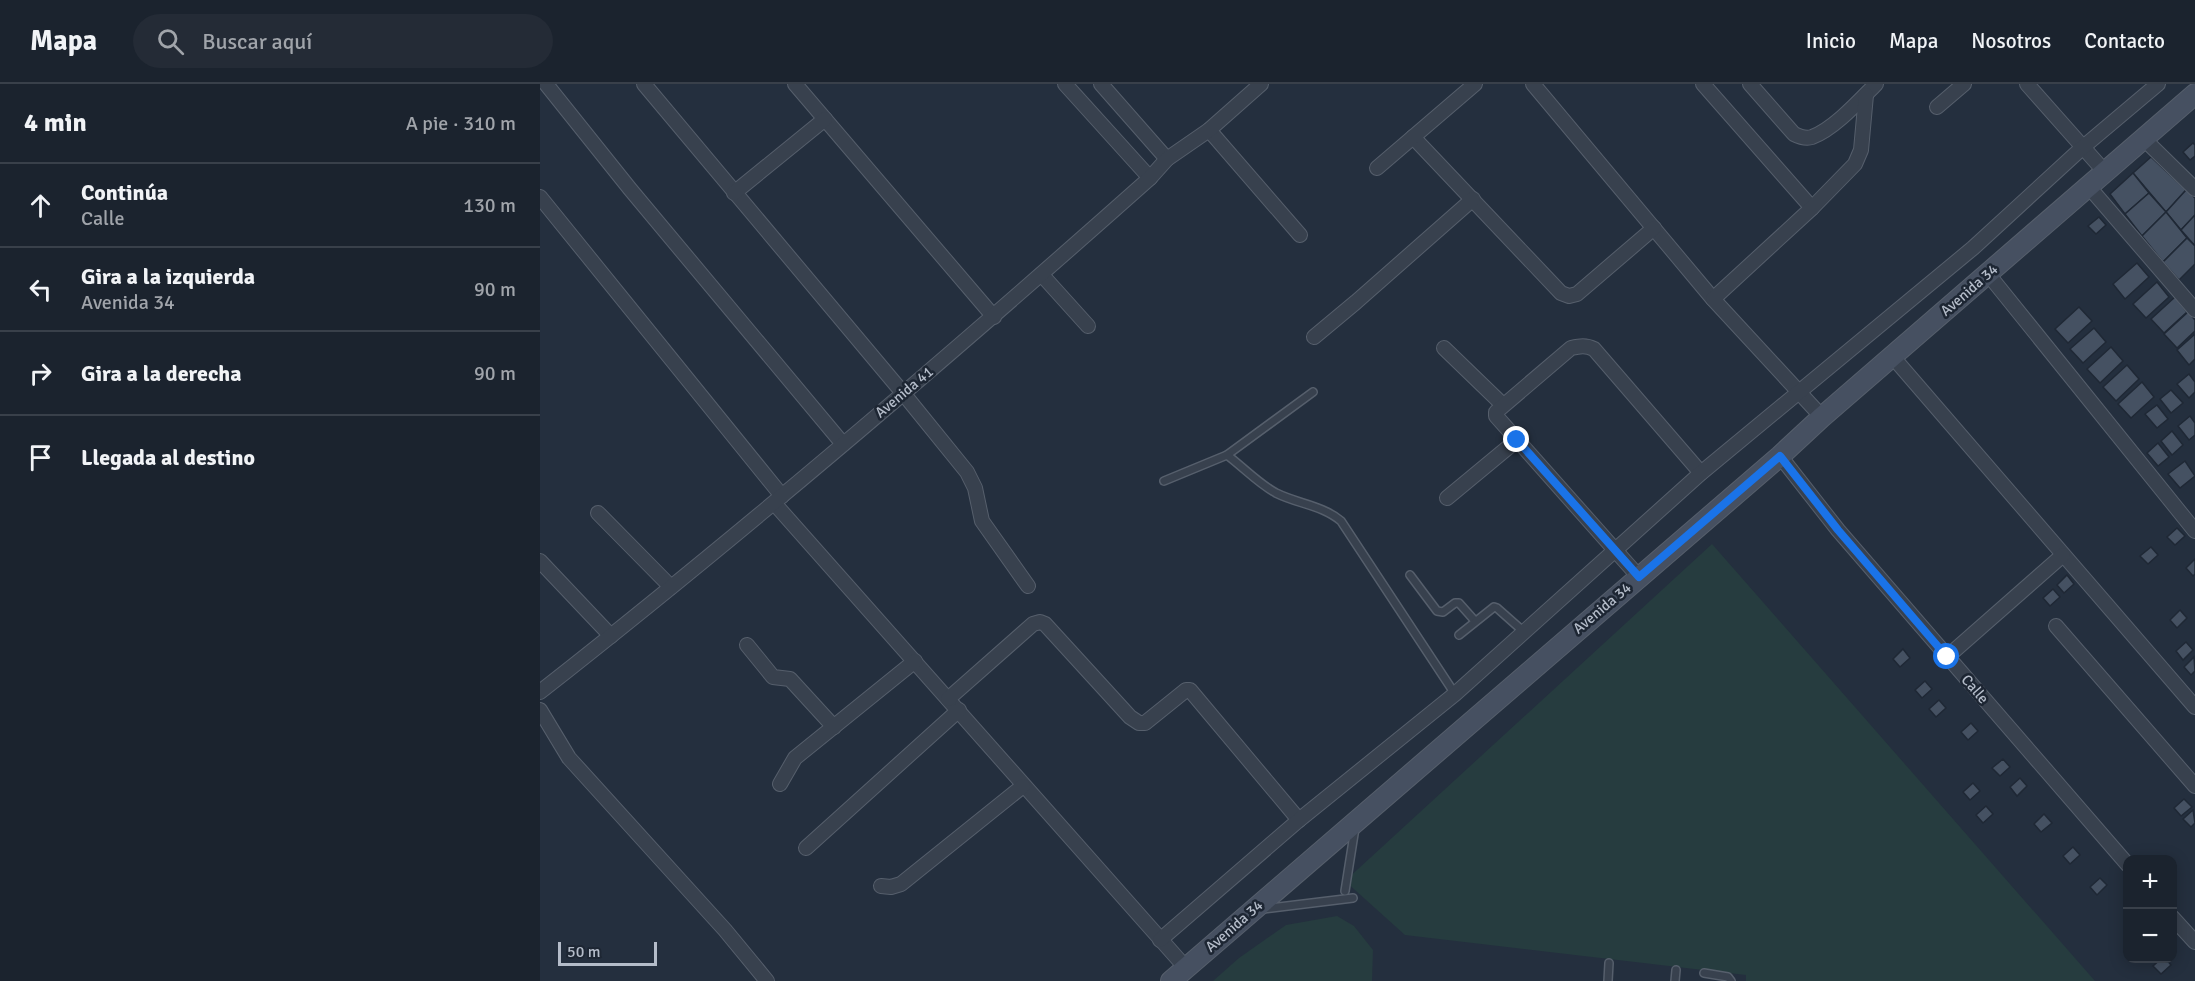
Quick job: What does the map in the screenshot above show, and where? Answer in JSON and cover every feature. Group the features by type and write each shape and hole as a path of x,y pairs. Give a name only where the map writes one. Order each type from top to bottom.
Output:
{"street":[{"path":"546,84 630,189 843,444"},
{"path":"644,84 903,393 966,472 975,489 982,521 1028,586"},
{"path":"795,84 994,316"},
{"path":"1065,84 1150,178"},
{"path":"1101,84 1167,159"},
{"name":"Avenida 41","path":"540,692 778,500 1042,274 1150,178 1167,159 1209,130 1261,84"},
{"path":"1377,168 1475,84"},
{"path":"1533,84 1713,299 1822,417"},
{"path":"1703,84 1812,208"},
{"path":"1750,84 1794,134 1803,138 1811,137 1827,128 1876,84"},
{"path":"1937,106 1964,84"},
{"path":"2027,84 2105,172"},
{"path":"1160,940 1299,820 1455,694 1701,473 1973,248 2082,148 2158,84"},
{"name":"Avenida 34","path":"1171,981 2089,187 2190,91"},
{"path":"1713,299 1812,208 1855,164 1861,150 1866,95"},
{"path":"734,193 825,120"},
{"path":"1209,130 1300,235"},
{"path":"1413,137 1561,293 1569,296 1577,294 1654,228"},
{"path":"2143,138 2195,189"},
{"path":"2089,187 2195,310"},
{"path":"1314,337 1473,199"},
{"path":"543,207 778,500 1023,786 1186,968"},
{"path":"1042,274 1088,326"},
{"path":"1988,274 2195,531"},
{"path":"1639,577 1496,416 1496,412 1571,348 1583,345 1594,349 1701,473"},
{"path":"1444,348 1503,405"},
{"path":"1892,356 2195,707"},
{"path":"1447,498 1517,440"},
{"name":"Calle","path":"1780,456 1838,530 2123,860"},
{"path":"598,513 671,587"},
{"path":"1947,657 2063,555"},
{"path":"540,561 611,636"},
{"path":"948,699 1033,624 1045,624 1130,717 1139,723 1145,723 1186,690 1191,690 1299,820"},
{"path":"2056,626 2195,786"},
{"path":"747,645 773,677 790,679 834,727"},
{"path":"780,784 795,758 915,661"},
{"path":"540,710 569,758 725,930 767,981"},
{"path":"806,848 958,710"},
{"path":"881,886 891,887 901,884 1023,786"},
{"path":"2177,922 2195,942"}],"lane":[{"path":"1164,481 1227,455 1313,392"},
{"path":"1227,455 1272,491 1330,511 1341,520 1455,694"},
{"path":"1410,575 1437,611 1443,612 1455,603 1459,603 1475,621"},
{"path":"1459,635 1490,608 1497,608 1524,632"},
{"path":"1345,891 1356,821"},
{"path":"1252,911 1353,898"},
{"path":"1608,981 1609,963"},
{"path":"1675,981 1676,970"},
{"path":"1704,973 1728,977 1731,981"}],"green space":[{"path":"1712,544 2095,981 1746,981 1746,975 1405,935 1345,881"},
{"path":"1337,916 1354,926 1373,950 1372,981 1213,981 1239,958 1286,925"}],"building":[{"path":"2193,143 2195,156 2190,160 2183,152"},
{"path":"2151,157 2186,190 2166,212 2133,173"},
{"path":"2133,173 2149,193 2125,214 2110,194"},
{"path":"2186,190 2195,198 2195,215 2181,230 2166,212"},
{"path":"2149,193 2166,212 2142,236 2125,214"},
{"path":"2166,212 2187,238 2163,262 2142,236"},
{"path":"2195,215 2195,246 2181,230"},
{"path":"2099,217 2106,225 2096,234 2088,226"},
{"path":"2187,238 2195,246 2195,264 2179,280 2163,262"},
{"path":"2137,263 2149,277 2125,299 2113,284"},
{"path":"2157,282 2169,297 2146,318 2133,304"},
{"path":"2175,297 2187,312 2164,333 2151,319"},
{"path":"2079,307 2092,321 2068,343 2055,329"},
{"path":"2188,312 2195,320 2195,331 2177,348 2164,334"},
{"path":"2094,328 2106,342 2083,363 2070,349"},
{"path":"2195,334 2195,359 2189,365 2177,350"},
{"path":"2111,347 2123,361 2100,383 2087,369"},
{"path":"2127,365 2139,379 2116,401 2103,387"},
{"path":"2189,374 2195,382 2195,392 2189,398 2177,384"},
{"path":"2142,382 2154,397 2131,418 2118,404"},
{"path":"2171,390 2183,403 2171,413 2160,399"},
{"path":"2157,405 2168,419 2157,428 2145,414"},
{"path":"2190,416 2195,423 2195,435 2189,440 2178,426"},
{"path":"2172,431 2183,445 2172,455 2161,441"},
{"path":"2158,443 2169,457 2158,466 2147,453"},
{"path":"2185,461 2195,476 2180,488 2168,474"},
{"path":"2177,528 2185,536 2175,545 2167,537"},
{"path":"2151,547 2158,555 2148,564 2140,556"},
{"path":"2195,559 2195,574 2193,576 2186,568"},
{"path":"2067,575 2074,584 2064,593 2057,585"},
{"path":"2053,589 2060,597 2050,606 2043,598"},
{"path":"2180,610 2187,618 2177,628 2170,620"},
{"path":"2186,642 2193,650 2183,660 2176,651"},
{"path":"1903,649 1910,658 1900,667 1893,659"},
{"path":"2194,657 2195,671 2191,675 2184,667"},
{"path":"1925,681 1932,689 1922,698 1915,690"},
{"path":"1939,700 1946,708 1936,717 1929,709"},
{"path":"1971,723 1978,731 1968,740 1961,732"},
{"path":"2003,759 2010,767 2000,776 1992,768"},
{"path":"2020,778 2027,786 2017,796 2010,787"},
{"path":"1973,783 1980,791 1970,800 1963,792"},
{"path":"2184,799 2192,807 2181,816 2174,808"},
{"path":"1986,806 1993,814 1983,823 1976,815"},
{"path":"2193,810 2195,823 2191,827 2183,819"},
{"path":"2044,814 2052,823 2041,832 2034,824"},
{"path":"2073,847 2080,855 2070,864 2063,856"},
{"path":"2100,878 2107,885 2097,895 2090,887"},
{"path":"2156,963 2171,965 2161,974 2153,966"}],"route":[{"path":"1517,440 1639,577 1780,456 1838,530 1947,657"}]}
